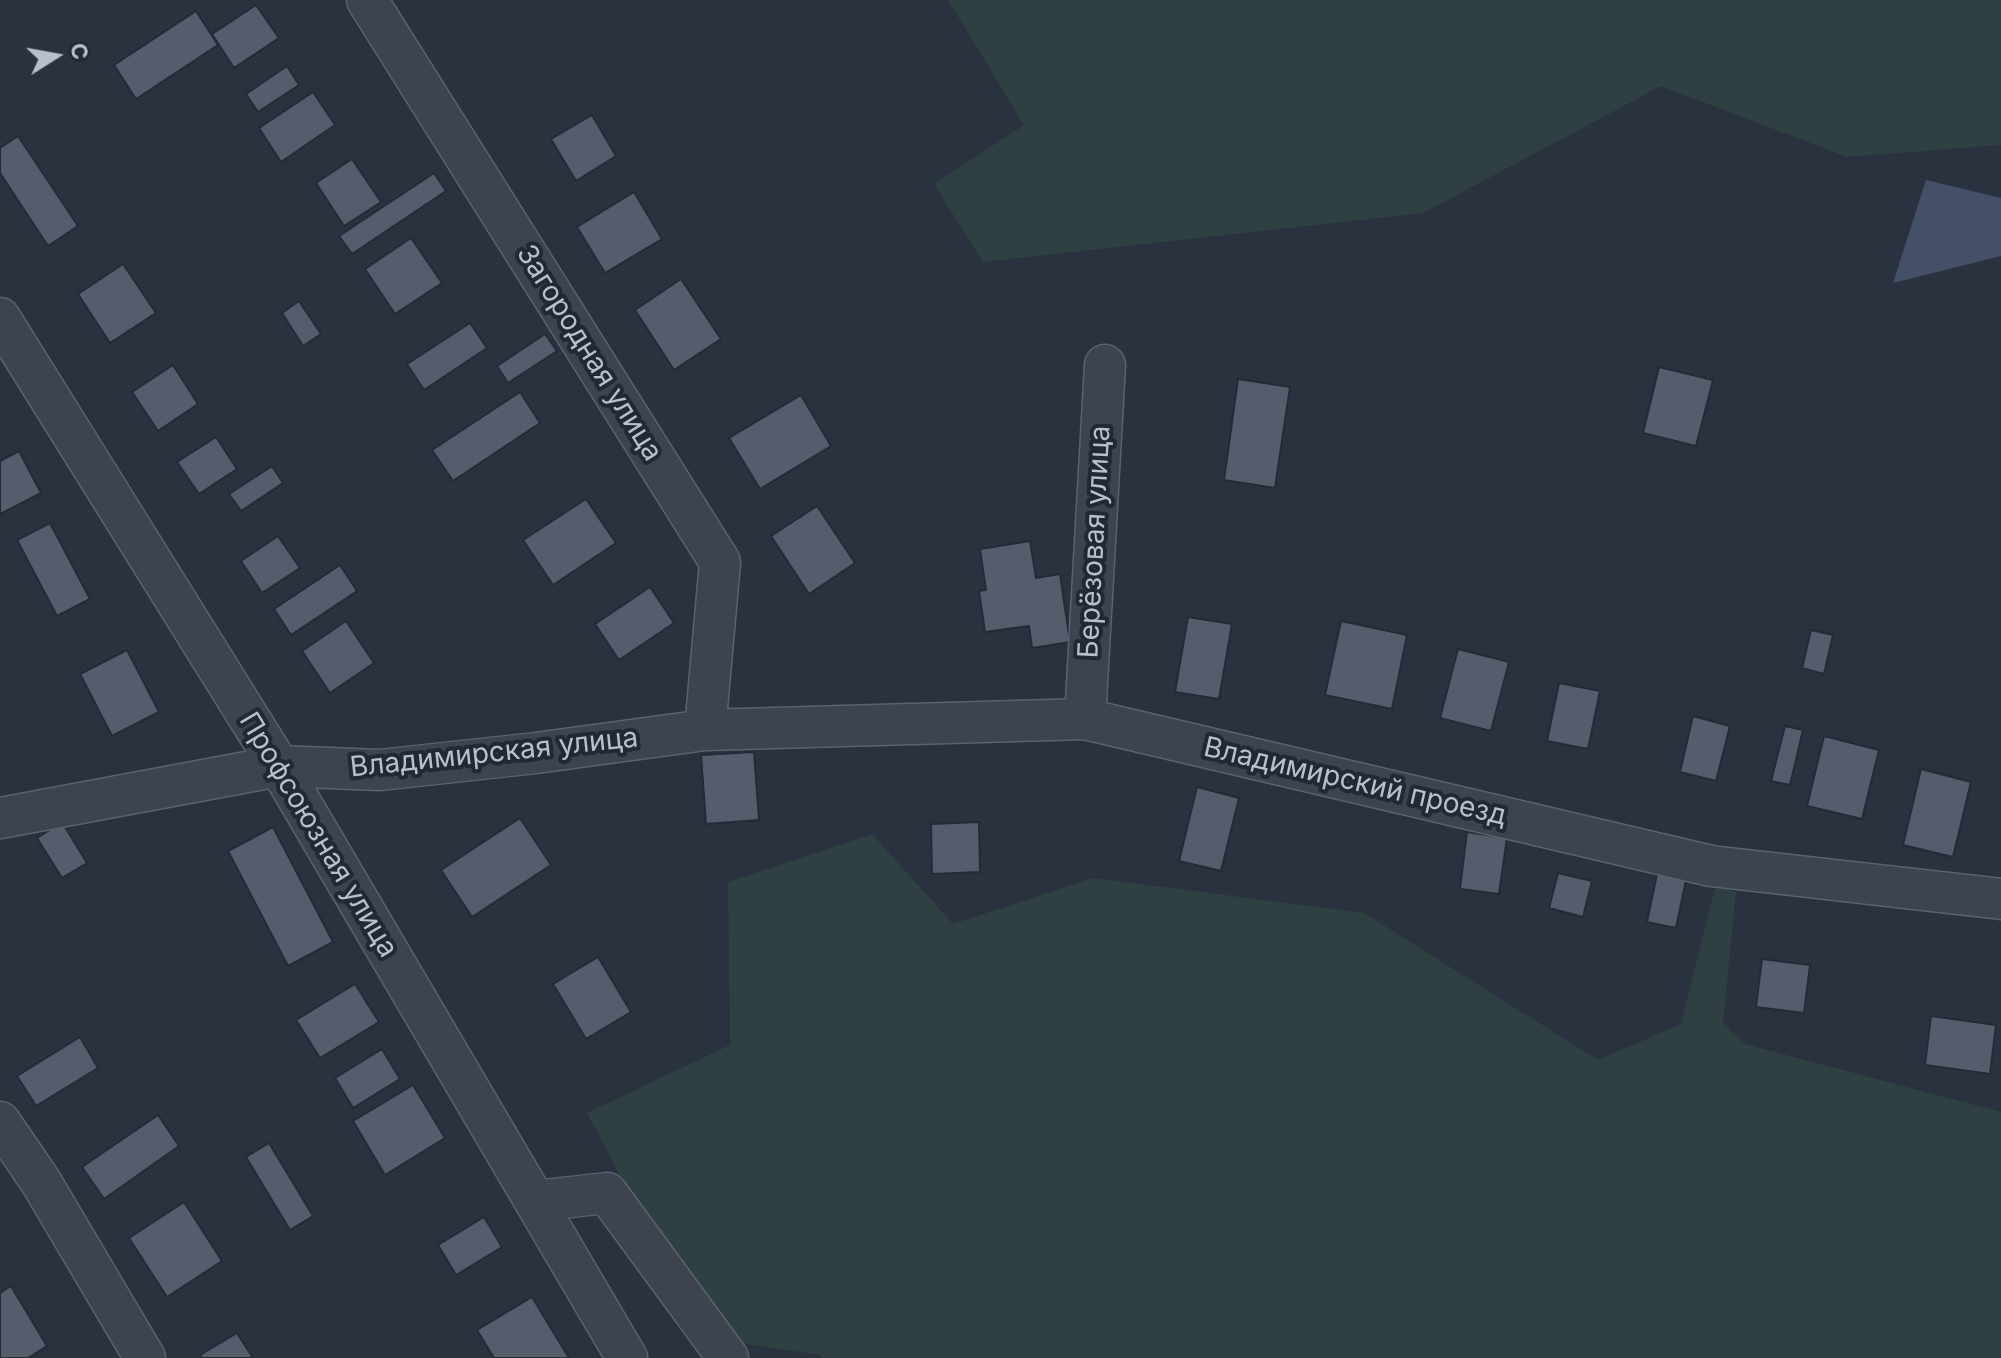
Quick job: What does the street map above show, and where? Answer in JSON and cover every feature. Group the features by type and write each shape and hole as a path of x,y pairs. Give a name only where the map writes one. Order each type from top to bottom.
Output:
{"street":[{"name":"Загородная улица","path":"367,0 720,562 705,730"},
{"name":"Профсоюзная улица","path":"0,318 279,766 627,1358"},
{"name":"Берёзовая улица","path":"1085,719 1105,365"},
{"name":"Владимирский проезд","path":"705,730 1085,719 1711,866 2001,899"},
{"name":"Владимирская улица","path":"0,818 279,766 380,770 705,730"},
{"path":"0,1122 41,1182 145,1358"},
{"path":"535,1201 607,1193 728,1358"}],"shaded area":[{"path":"948,0 2001,0 2001,145 1847,157 1661,86 1423,213 983,262 934,184 1024,125"},
{"path":"872,834 953,924 1093,878 1364,913 1598,1060 1681,1024 1716,885 1736,892 1723,1023 1745,1044 2001,1112 2001,1358 822,1358 820,1355 706,1338 587,1113 730,1045 728,882"}],"water":[{"path":"1926,180 2001,198 2001,256 1893,283"}],"building":[{"path":"256,5 279,38 234,68 212,34"},
{"path":"196,11 218,45 136,99 114,65"},
{"path":"287,66 299,85 258,112 246,94"},
{"path":"313,92 335,125 281,162 259,128"},
{"path":"592,115 616,156 576,181 551,139"},
{"path":"18,136 78,226 48,246 0,173 0,148"},
{"path":"352,159 381,202 344,226 316,183"},
{"path":"434,173 446,191 352,254 339,236"},
{"path":"634,192 662,239 605,273 577,227"},
{"path":"411,238 442,283 395,314 365,269"},
{"path":"123,264 156,313 110,343 78,294"},
{"path":"681,279 721,339 674,370 635,310"},
{"path":"299,301 321,334 303,346 282,313"},
{"path":"470,323 487,348 424,390 407,364"},
{"path":"545,334 557,351 508,383 497,366"},
{"path":"173,365 198,404 158,431 132,392"},
{"path":"1659,367 1713,380 1696,446 1643,433"},
{"path":"1238,379 1290,387 1275,488 1224,480"},
{"path":"520,392 540,423 453,481 432,450"},
{"path":"801,395 831,446 760,489 729,438"},
{"path":"216,437 237,469 199,494 177,462"},
{"path":"19,451 41,493 0,514 0,461"},
{"path":"272,466 283,483 241,511 229,494"},
{"path":"586,499 616,543 553,585 523,540"},
{"path":"817,506 855,563 809,594 771,536"},
{"path":"50,523 90,599 57,616 17,540"},
{"path":"278,536 300,568 262,593 241,561"},
{"path":"1030,541 1036,578 1060,574 1070,642 1032,648 1029,626 985,632 979,591 986,590 980,549"},
{"path":"340,565 357,591 291,635 274,609"},
{"path":"650,587 674,623 619,660 595,624"},
{"path":"1188,617 1232,624 1219,699 1175,692"},
{"path":"346,621 374,663 330,693 302,651"},
{"path":"1341,621 1407,635 1392,709 1325,695"},
{"path":"1811,630 1833,635 1824,674 1802,668"},
{"path":"1458,649 1509,662 1491,731 1440,718"},
{"path":"127,650 159,712 112,736 80,674"},
{"path":"1559,683 1600,691 1588,749 1547,741"},
{"path":"1693,716 1730,726 1716,781 1680,772"},
{"path":"1785,726 1803,730 1790,785 1771,781"},
{"path":"1824,736 1879,750 1862,819 1807,806"},
{"path":"754,752 759,820 706,824 701,755"},
{"path":"1921,769 1971,782 1953,857 1903,845"},
{"path":"1197,787 1239,798 1221,871 1179,861"},
{"path":"520,818 551,865 472,917 441,870"},
{"path":"62,822 87,863 62,878 37,838"},
{"path":"979,822 980,872 932,874 931,824"},
{"path":"273,827 333,942 288,966 228,851"},
{"path":"1467,832 1507,838 1499,894 1460,889"},
{"path":"1558,873 1592,881 1583,917 1549,908"},
{"path":"1657,874 1686,880 1676,928 1647,922"},
{"path":"598,957 631,1012 586,1039 553,984"},
{"path":"1762,959 1810,965 1804,1013 1756,1007"},
{"path":"355,984 379,1022 320,1058 296,1020"},
{"path":"1931,1016 1996,1025 1990,1074 1925,1065"},
{"path":"80,1037 98,1068 36,1106 17,1076"},
{"path":"382,1049 400,1079 353,1108 335,1078"},
{"path":"413,1085 445,1138 385,1175 353,1121"},
{"path":"158,1115 179,1146 104,1199 82,1167"},
{"path":"269,1143 313,1216 290,1230 246,1157"},
{"path":"184,1202 222,1261 167,1297 129,1238"},
{"path":"484,1217 502,1247 456,1275 438,1245"},
{"path":"11,1286 47,1346 28,1358 0,1358 0,1293"},
{"path":"532,1297 569,1358 494,1358 477,1330"},
{"path":"237,1333 253,1358 202,1358 200,1355"}]}
